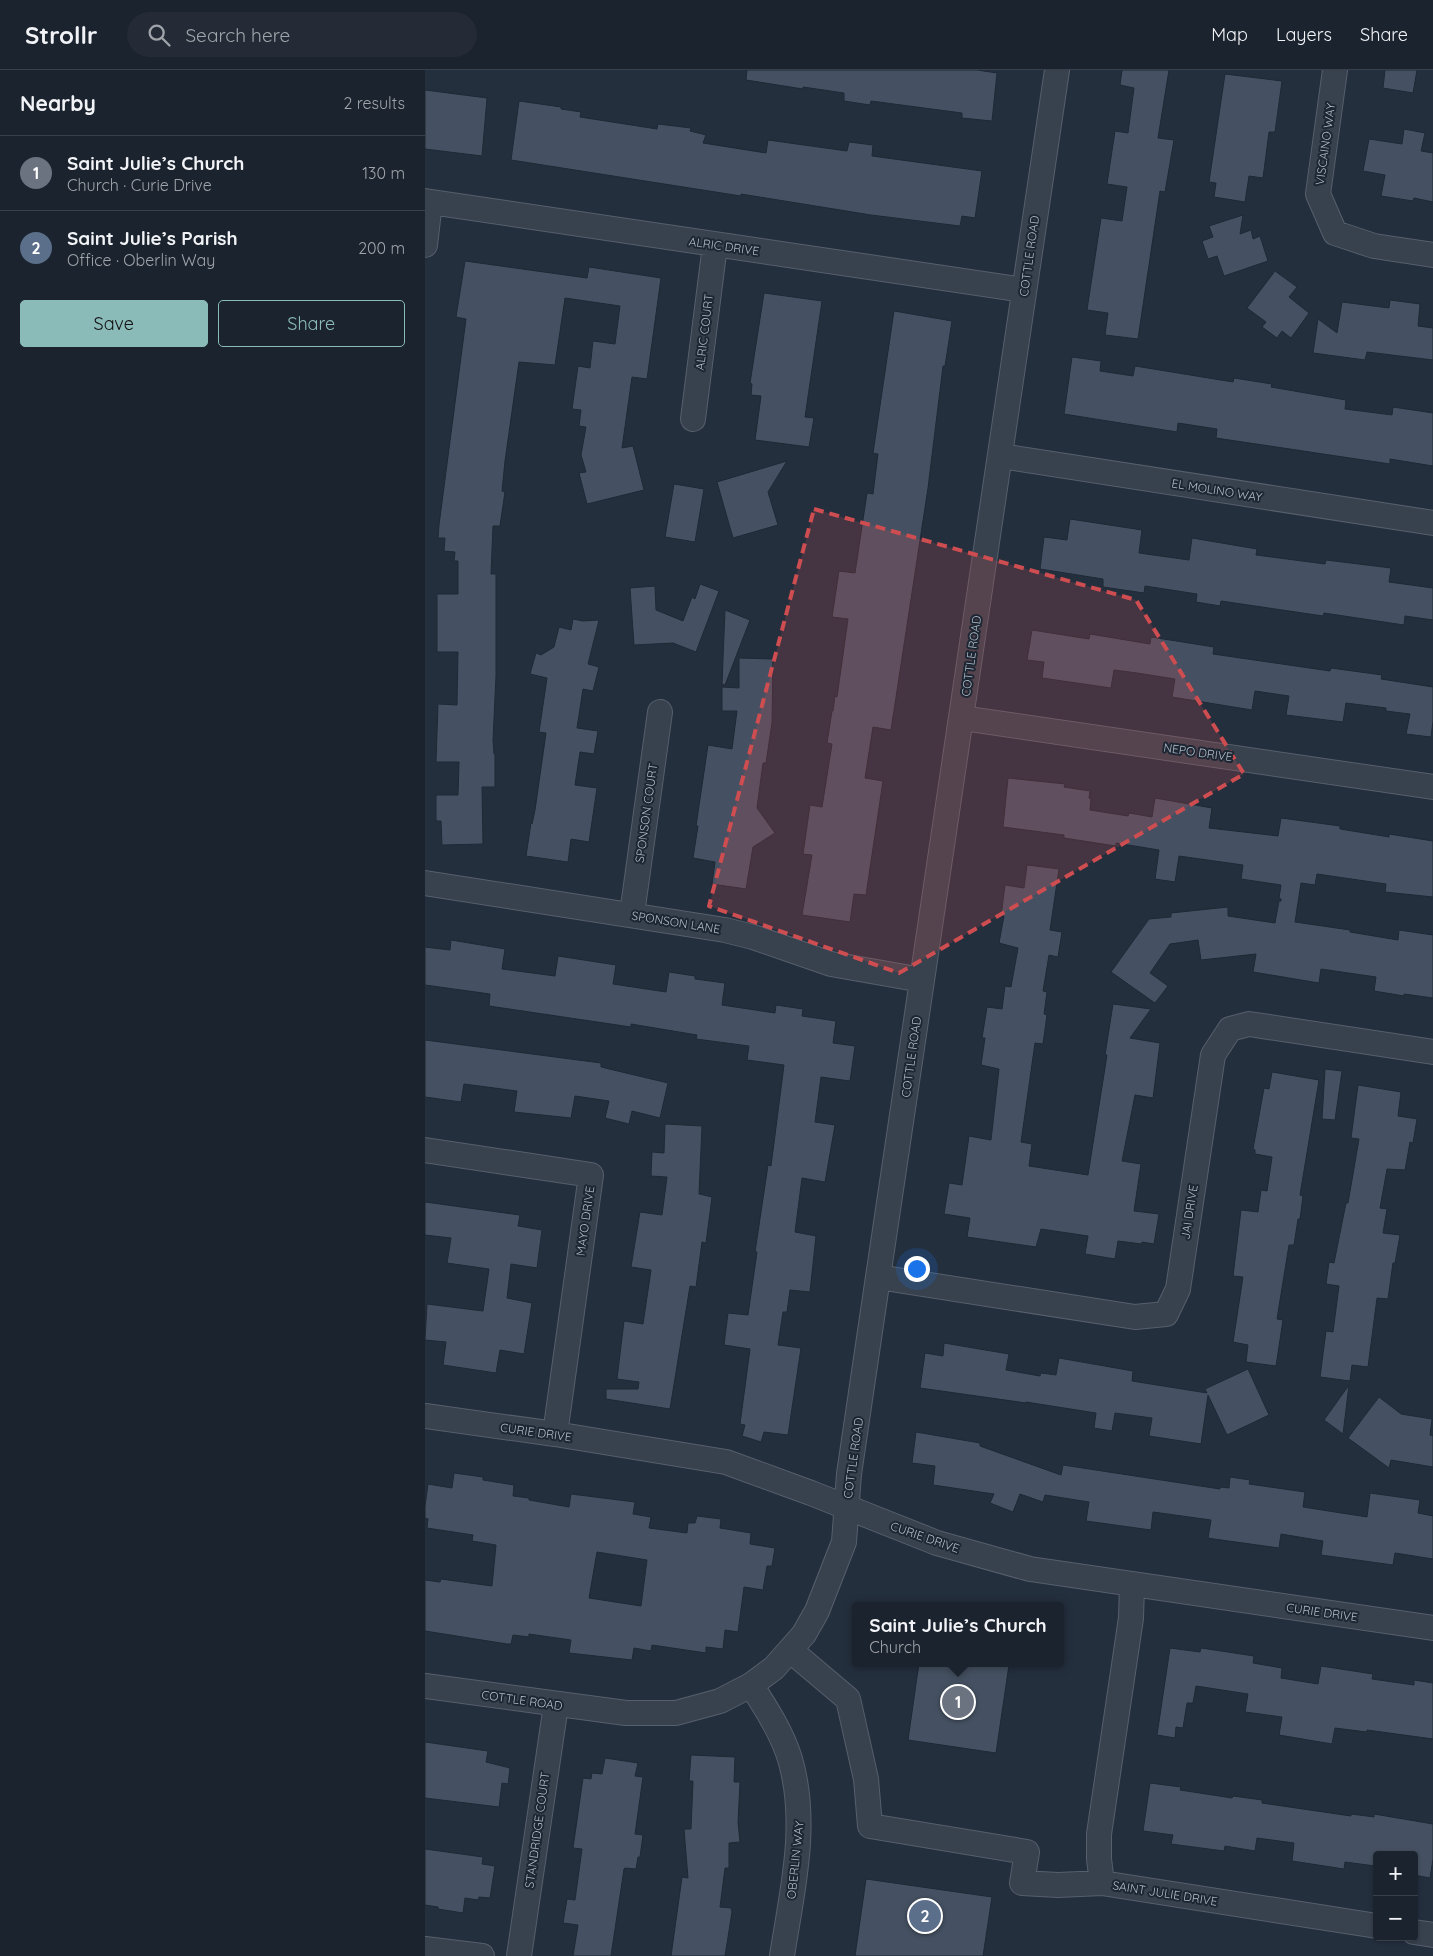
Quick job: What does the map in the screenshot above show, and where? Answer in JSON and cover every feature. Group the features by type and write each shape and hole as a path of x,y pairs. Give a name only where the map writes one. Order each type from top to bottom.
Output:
{"street":[{"name":"COTTLE ROAD","path":"425,1686 626,1713 676,1713 720,1701 751,1685 774,1668 804,1634 817,1611 831,1578 844,1542 849,1474 1057,70"},
{"name":"VISCAINO WAY","path":"1335,70 1318,194 1335,233 1373,246 1433,255"},
{"name":"ALRIC DRIVE","path":"427,202 1024,290"},
{"path":"425,245 427,202"},
{"name":"ALRIC COURT","path":"693,419 715,245"},
{"name":"EL MOLINO WAY","path":"1001,456 1433,523"},
{"name":"SPONSON COURT","path":"632,914 660,712"},
{"name":"NEPO DRIVE","path":"962,718 1433,787"},
{"name":"SPONSON LANE","path":"425,883 725,930 753,937 831,964 922,980"},
{"name":"JAI DRIVE","path":"878,1277 1135,1316 1166,1314 1178,1289 1213,1055 1230,1029 1249,1024 1433,1052"},
{"name":"MAYO DRIVE","path":"425,1150 591,1175 555,1434"},
{"name":"CURIE DRIVE","path":"425,1416 555,1434 726,1462 937,1543 1021,1567 1132,1585 1433,1628"},
{"name":"SAINT JULIE DRIVE","path":"1132,1585 1131,1618 1099,1834 1102,1883 1373,1925"},
{"path":"791,1650 848,1699 866,1778 870,1826 1027,1852 1022,1883 1058,1885 1102,1883"},
{"name":"OBERLIN WAY","path":"751,1685 779,1733 790,1759 797,1790 799,1819 797,1859 782,1956"},
{"name":"STANDRIDGE COURT","path":"519,1956 556,1705"},
{"path":"1418,1933 1433,1935"},
{"path":"425,1948 482,1956"}],"highlighted area":[{"path":"814,509 1136,600 1244,774 899,973 709,906"}],"building":[{"path":"747,70 977,70 997,73 992,121 962,118 962,113 871,101 870,105 844,101 844,93 746,80"},
{"path":"1122,70 1169,70 1158,138 1174,140 1165,192 1160,191 1138,339 1105,335 1108,313 1087,310 1101,218 1122,221 1127,187 1107,184 1115,131 1128,133 1134,88 1120,85"},
{"path":"1385,70 1417,70 1413,93 1383,88"},
{"path":"1225,74 1282,81 1275,132 1269,132 1263,178 1249,176 1245,202 1214,197 1216,183 1209,182"},
{"path":"425,90 487,98 482,156 425,149"},
{"path":"519,101 581,112 580,117 657,129 658,124 691,128 690,131 706,135 703,143 766,153 768,140 847,151 849,142 873,145 872,156 982,171 975,218 962,216 960,226 871,215 511,160"},
{"path":"1404,129 1425,133 1421,151 1433,153 1433,202 1414,198 1413,201 1381,196 1385,175 1363,171 1369,139 1402,144"},
{"path":"1243,215 1240,234 1251,230 1253,239 1260,236 1268,261 1224,276 1217,256 1208,259 1202,241 1213,237 1209,226"},
{"path":"465,261 587,278 589,267 661,278 647,379 632,377 622,448 633,446 644,490 587,504 579,473 586,472 581,455 586,427 579,426 581,410 572,409 578,366 590,368 593,341 615,344 620,306 565,298 555,365 519,362 505,461 502,491 505,492 500,526 493,526 491,574 496,574 496,676 493,740 495,787 482,787 483,844 442,845 441,821 436,821 436,795 458,795 459,762 436,762 438,704 457,705 458,652 437,652 437,594 458,594 458,561 454,561 455,552 444,551 445,538 438,538 466,319 456,317"},
{"path":"1275,271 1297,287 1289,297 1309,313 1291,338 1282,331 1277,338 1262,327 1266,322 1247,308"},
{"path":"764,293 822,301 805,417 814,418 809,447 755,440 761,396 751,395 752,384 750,383"},
{"path":"1390,300 1420,304 1418,326 1433,328 1433,360 1367,352 1365,360 1313,353 1318,319 1337,333 1342,302 1389,308"},
{"path":"894,311 952,321 945,366 943,366 928,488 891,730 873,727 865,778 883,781 866,895 854,894 850,922 802,915 812,855 803,854 810,805 822,807 832,744 827,743 835,696 837,697 848,619 832,617 839,571 855,573 867,493 873,494 878,454 873,453"},
{"path":"1072,357 1101,361 1100,371 1133,376 1135,366 1233,382 1234,378 1272,384 1271,387 1346,400 1345,409 1392,415 1393,407 1433,413 1433,466 1390,459 1390,464 1216,438 1217,429 1178,423 1177,432 1064,414"},
{"path":"787,461 768,492 778,525 733,538 717,482"},
{"path":"674,484 704,489 695,542 665,537"},
{"path":"1070,519 1142,530 1139,553 1189,560 1192,538 1257,549 1256,555 1325,564 1326,560 1391,568 1389,582 1433,588 1433,620 1405,616 1404,625 1324,613 1323,616 1221,601 1220,606 1196,602 1197,594 1145,586 1144,593 1103,587 1103,579 1040,569 1044,537 1067,540"},
{"path":"700,584 719,591 696,652 673,643 634,645 630,588 655,586 656,610 683,621 692,597 695,599"},
{"path":"725,610 750,620 725,685 722,684"},
{"path":"573,619 583,621 599,620 588,664 599,667 593,691 583,689 577,728 598,731 594,754 580,752 575,785 597,788 589,842 571,839 568,862 526,856 535,810 546,733 539,732 547,678 530,674 536,653 541,655 554,647 559,627 571,630"},
{"path":"1032,630 1089,639 1090,634 1150,644 1151,637 1214,647 1213,654 1330,671 1331,668 1382,675 1381,679 1433,687 1431,737 1406,734 1410,714 1386,711 1386,708 1346,703 1343,722 1286,715 1289,696 1255,691 1252,710 1172,697 1175,679 1137,673 1114,670 1111,688 1042,678 1044,662 1027,660"},
{"path":"739,658 773,659 772,723 766,763 763,763 757,808 775,833 753,847 746,889 712,884 715,862 693,858 708,745 732,749 737,711 722,711 722,687 739,688"},
{"path":"1008,778 1065,784 1064,787 1090,791 1090,810 1128,816 1129,813 1152,817 1155,798 1212,808 1209,828 1278,836 1281,818 1340,826 1340,829 1389,837 1389,834 1433,841 1433,897 1385,892 1386,884 1317,874 1315,885 1301,883 1295,922 1350,930 1350,932 1398,940 1399,930 1433,935 1433,998 1374,991 1376,977 1321,969 1319,983 1253,972 1256,954 1201,960 1198,940 1170,944 1150,973 1168,986 1155,1003 1111,972 1149,919 1171,917 1171,913 1228,907 1228,916 1275,923 1279,901 1281,901 1279,898 1281,885 1241,879 1243,865 1179,856 1175,882 1155,879 1159,850 1116,843 1116,846 1064,838 1064,835 1003,827"},
{"path":"1027,865 1059,869 1050,930 1062,932 1058,957 1049,955 1043,991 1047,992 1044,1014 1047,1015 1043,1044 1035,1043 1021,1142 1032,1144 1029,1166 1088,1175 1113,1004 1151,1009 1130,1038 1160,1043 1153,1098 1135,1095 1122,1161 1141,1164 1134,1211 1159,1214 1154,1244 1118,1241 1115,1259 1085,1254 1088,1236 1041,1229 1036,1247 967,1237 970,1218 944,1214 949,1183 962,1185 969,1136 991,1140 999,1069 981,1065 985,1038 982,1038 987,1007 1002,1009 1005,986 1011,987 1018,948 999,943 1004,916 1001,916 1005,885 1024,888"},
{"path":"451,940 505,949 502,969 555,976 558,956 616,965 613,984 666,992 669,972 695,976 695,979 725,983 722,1005 775,1013 776,1005 803,1009 802,1016 836,1021 833,1043 855,1046 850,1081 821,1077 815,1122 835,1125 825,1182 802,1178 795,1232 816,1236 810,1292 790,1290 787,1312 783,1312 778,1345 801,1348 788,1435 764,1432 761,1442 742,1436 745,1425 740,1424 750,1349 724,1345 728,1313 748,1315 757,1252 755,1252 768,1165 771,1166 784,1065 747,1060 749,1046 696,1039 697,1035 631,1024 631,1027 489,1006 490,994 425,985 425,947 450,950"},
{"path":"425,1040 601,1063 601,1067 668,1083 660,1118 632,1111 629,1124 605,1118 609,1101 575,1096 571,1118 514,1112 517,1091 464,1084 461,1102 425,1097"},
{"path":"1325,1069 1342,1071 1335,1120 1322,1119"},
{"path":"1272,1072 1319,1080 1300,1195 1303,1196 1300,1219 1298,1219 1294,1245 1289,1245 1277,1319 1283,1320 1276,1366 1246,1362 1248,1345 1233,1342 1243,1277 1233,1276 1241,1210 1258,1212 1261,1190 1267,1191 1272,1157 1255,1154 1253,1149 1264,1088 1269,1089"},
{"path":"1358,1085 1401,1092 1398,1116 1417,1119 1413,1143 1410,1142 1405,1170 1387,1169 1380,1208 1387,1209 1383,1233 1400,1235 1395,1263 1393,1263 1388,1299 1377,1298 1368,1367 1352,1365 1350,1381 1320,1377 1326,1331 1333,1332 1339,1286 1326,1284 1329,1262 1334,1263 1346,1203 1348,1203 1359,1139 1351,1138"},
{"path":"665,1124 702,1126 699,1194 712,1197 706,1243 702,1242 696,1287 690,1286 670,1409 606,1399 606,1389 638,1389 639,1382 617,1379 624,1321 643,1324 651,1270 631,1267 640,1212 662,1215 667,1177 651,1176 652,1152 664,1153"},
{"path":"425,1202 520,1215 518,1226 542,1230 537,1268 511,1264 507,1298 532,1303 524,1354 500,1350 496,1373 443,1365 446,1342 425,1340 427,1304 483,1311 489,1269 447,1263 451,1238 425,1235"},
{"path":"944,1343 1009,1354 1006,1370 1040,1376 1041,1373 1056,1375 1059,1358 1133,1371 1132,1381 1207,1393 1205,1389 1248,1369 1269,1415 1227,1435 1208,1395 1201,1444 1149,1436 1152,1418 1115,1413 1112,1431 1094,1428 1096,1413 920,1388 925,1353 943,1356"},
{"path":"1349,1385 1343,1434 1324,1420"},
{"path":"1379,1397 1401,1414 1432,1419 1430,1435 1433,1436 1433,1467 1391,1460 1389,1468 1348,1438"},
{"path":"916,1432 980,1443 980,1446 1061,1475 1063,1465 1220,1489 1220,1487 1229,1488 1230,1477 1250,1480 1249,1484 1305,1492 1303,1507 1367,1517 1370,1493 1420,1500 1418,1513 1433,1516 1433,1559 1395,1553 1393,1565 1321,1555 1323,1541 1281,1534 1279,1548 1208,1538 1211,1520 1153,1512 1151,1530 1086,1521 1089,1502 1045,1495 1043,1502 1020,1494 1013,1512 990,1503 994,1494 933,1485 935,1466 912,1463"},
{"path":"454,1473 483,1477 483,1480 514,1485 513,1496 569,1507 571,1494 635,1502 633,1514 651,1517 649,1528 687,1533 688,1523 695,1523 697,1516 721,1519 720,1528 751,1533 750,1544 775,1548 772,1566 767,1566 763,1590 744,1587 738,1632 725,1630 723,1649 706,1647 706,1653 652,1645 651,1651 634,1648 632,1660 569,1653 571,1640 529,1634 529,1637 513,1635 511,1644 507,1644 425,1631 425,1580 440,1582 441,1579 492,1586 496,1545 472,1541 473,1535 427,1528 428,1519 425,1518 425,1506 428,1484 452,1488","holes":["597,1552 647,1560 641,1606 589,1598"]},
{"path":"1170,1648 1200,1652 1201,1648 1254,1656 1253,1663 1282,1668 1281,1678 1318,1684 1321,1666 1373,1674 1372,1679 1414,1685 1414,1680 1433,1683 1433,1739 1367,1730 1367,1732 1335,1728 1332,1744 1279,1735 1282,1717 1245,1712 1248,1694 1196,1686 1193,1703 1187,1703 1183,1728 1176,1727 1175,1738 1157,1735"},
{"path":"918,1667 1009,1667 996,1753 908,1740"},
{"path":"425,1742 488,1751 486,1762 510,1768 508,1784 502,1783 499,1807 425,1798"},
{"path":"691,1755 735,1757 734,1782 740,1782 738,1822 740,1842 729,1843 729,1868 725,1868 720,1907 731,1908 732,1912 725,1956 671,1956 682,1877 688,1878 684,1829 691,1829 693,1781 689,1781"},
{"path":"605,1758 638,1763 635,1776 643,1777 635,1834 643,1835 640,1857 638,1857 636,1869 624,1869 611,1956 573,1956 578,1925 563,1923 567,1899 575,1900 582,1849 573,1848 583,1778 591,1779 592,1773 602,1774"},
{"path":"1150,1783 1181,1787 1180,1790 1232,1798 1233,1796 1262,1800 1262,1803 1351,1816 1351,1814 1374,1817 1374,1814 1433,1824 1433,1859 1430,1878 1418,1876 1418,1851 1373,1851 1373,1866 1345,1862 1344,1869 1292,1861 1294,1843 1257,1838 1255,1851 1225,1846 1224,1851 1171,1844 1173,1835 1143,1831"},
{"path":"425,1849 483,1857 482,1864 495,1866 490,1898 479,1897 478,1900 465,1898 463,1913 425,1905"},
{"path":"866,1879 992,1897 983,1956 855,1956"}],"place":[{"name":"Saint Julie’s Church","path":"958,1702"},
{"name":"Saint Julie’s Parish","path":"925,1916"}]}
